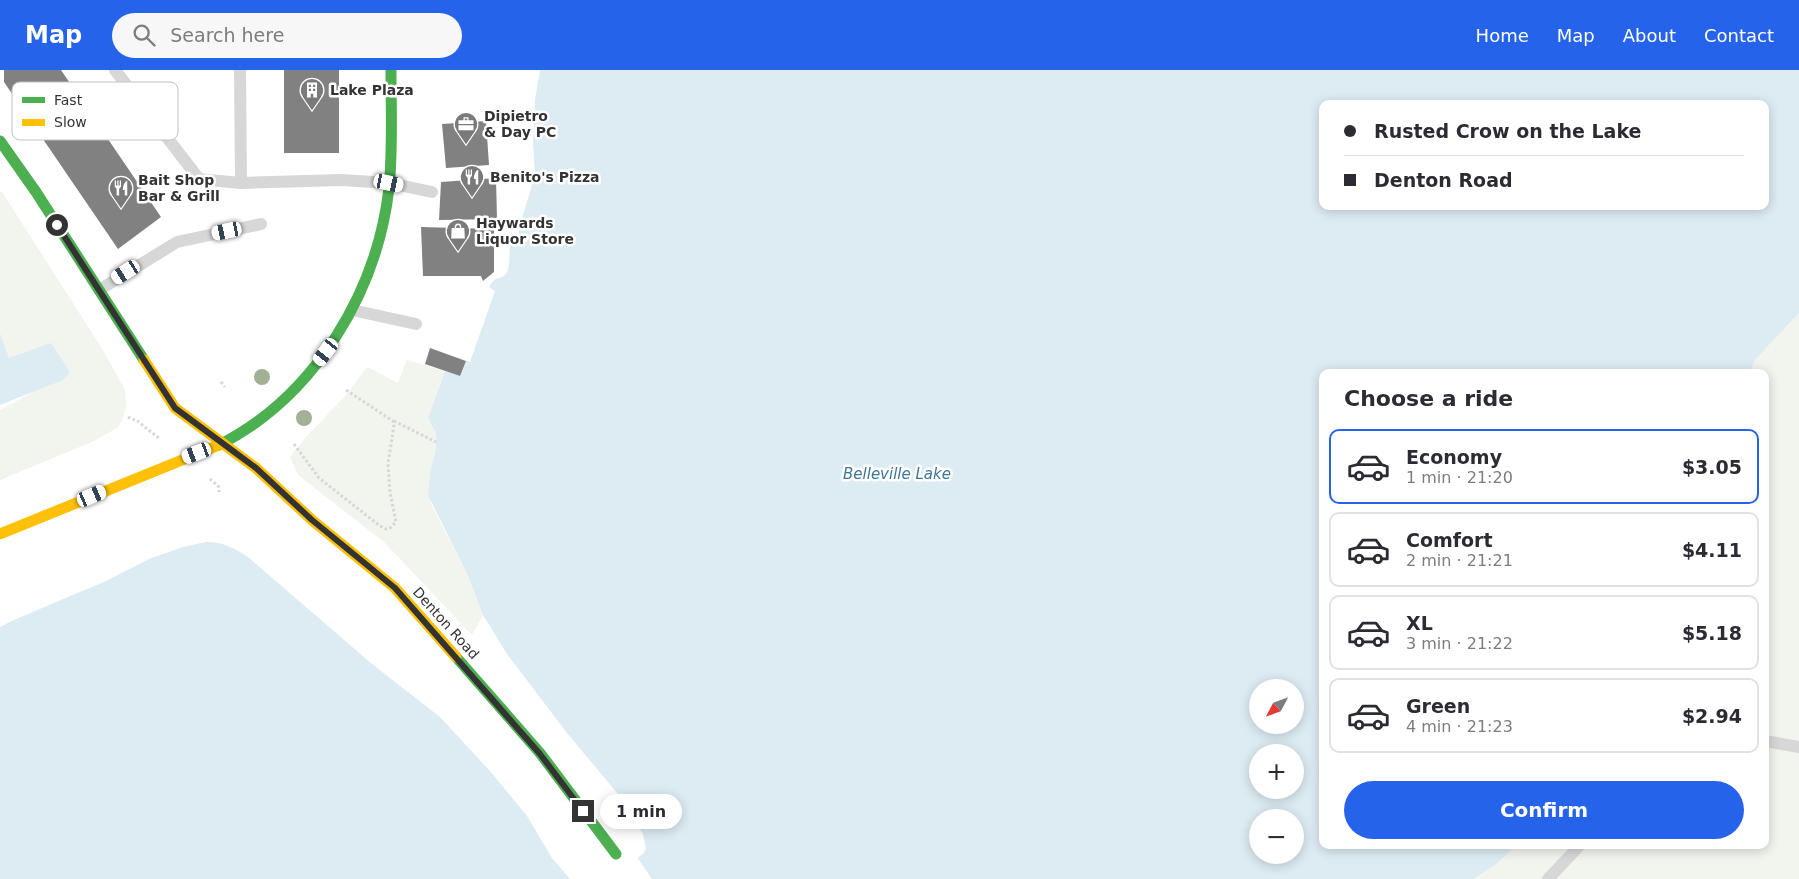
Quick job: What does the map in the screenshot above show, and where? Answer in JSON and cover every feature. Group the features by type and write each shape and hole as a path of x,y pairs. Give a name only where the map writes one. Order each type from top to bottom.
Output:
{"street":[{"path":"0,534 223,443 284,400 304,381 334,341 360,294 372,265 382,227 389,183 391,70"},
{"name":"Denton Road","path":"0,141 36,192 175,408 256,468 312,520 395,588 540,754 616,854"}],"lane":[{"path":"116,70 125,82"},
{"path":"240,70 242,183"},
{"path":"169,140 199,179 242,183 342,180 389,183 432,192"},
{"path":"99,290 177,242 261,224"},
{"path":"352,310 416,324"},
{"path":"1769,742 1799,747"},
{"path":"1548,879 1576,849"}],"path":[{"path":"221,382 225,387"},
{"path":"346,390 393,421 436,442"},
{"path":"128,417 139,422"},
{"path":"294,444 319,478 386,529 396,522 390,492 388,464 393,421"}],"shaded area":[{"path":"0,192 2,192 101,347 125,390 126,408 122,421 117,428 94,441 0,480 0,410 70,372 9,358 0,333"},
{"path":"1799,313 1799,879 1473,879 1497,864 1512,849 1769,849 1769,369 1751,369 1755,360"},
{"path":"407,360 445,371 428,418 436,433 435,454 431,468 431,504 468,576 483,615 472,635 385,543 298,475 290,457 306,437 346,395 367,367 398,383"}],"water":[{"name":"Belleville Lake","path":"540,70 1799,70 1799,313 1755,360 1751,369 1319,369 1319,849 1512,849 1497,864 1473,879 609,879 643,854 646,849 643,834 618,794 567,733 507,654 483,615 468,576 428,495 431,468 435,454 436,433 428,418 445,371 460,376 466,361 470,362 495,291 489,287 491,283 507,273 510,246 515,246 517,243 520,225 535,175 533,144 535,100"},
{"path":"0,333 9,358 51,343 70,372 63,380 0,405"},
{"path":"206,542 228,546 248,557 372,664 440,717 490,771 527,816 552,858 570,879 0,879 0,627 106,581 149,559 183,547"}],"pier":[{"path":"637,857 652,879 607,879 608,877"}],"building":[{"path":"4,70 61,70 69,82 12,82 12,94 4,82"},
{"name":"Lake Plaza","path":"284,70 339,70 339,153 284,153"},
{"path":"486,121 489,165 446,168 442,124"},
{"path":"44,140 109,140 161,217 118,249"},
{"path":"496,178 497,219 439,220 441,182"},
{"path":"421,227 494,229 494,272 483,281 481,276 423,276"},
{"path":"430,348 466,361 460,376 425,364"}],"traffic: fast":[{"path":"219,445 253,424 284,399 311,370 335,338 355,303 371,266 382,227 389,188 391,70"},
{"path":"0,141 36,192 144,360"},
{"path":"456,657 540,753 616,854"}],"traffic: slow":[{"path":"144,360 175,408 256,468 312,520 395,588 456,657"},
{"path":"0,534 219,445"}],"place":[{"name":"Lake Plaza","path":"312,111"},
{"name":"Dipietro & Day PC","path":"466,145"},
{"name":"Benito's Pizza","path":"472,198"},
{"name":"Bait Shop Bar & Grill","path":"121,209"},
{"name":"Haywards Liquor Store","path":"458,252"}],"route":[{"path":"57,225 175,408 256,468 312,520 395,588 540,754 583,811"}]}
